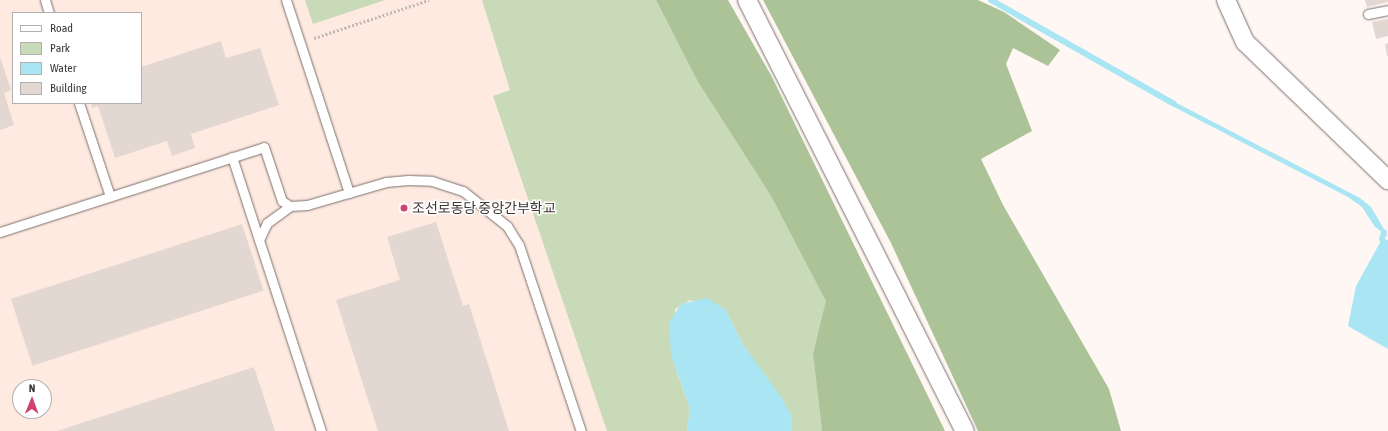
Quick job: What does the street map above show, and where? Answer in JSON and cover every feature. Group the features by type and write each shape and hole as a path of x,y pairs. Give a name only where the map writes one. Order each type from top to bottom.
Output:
{"street":[{"path":"747,0 964,431"},
{"path":"1226,0 1245,42 1388,180"}],"lane":[{"path":"45,0 49,12"},
{"path":"286,0 349,193"},
{"path":"1368,14 1388,10"},
{"path":"79,104 110,196"},
{"path":"0,232 264,147 282,201 290,206"},
{"path":"232,157 321,431"},
{"path":"259,240 267,223 290,206 307,205 386,182 432,181 463,190 507,226 524,260 581,431"}],"path":[{"path":"300,43 429,0"}],"shaded area":[{"name":"조선로동당 중앙간부학교","path":"0,0 706,0 861,313 871,431 0,431"}],"green space":[{"path":"305,0 385,0 313,24"},
{"path":"482,0 656,0 698,82 771,196 827,301 813,354 822,431 792,431 791,415 742,343 726,310 690,300 675,309 677,373 690,408 687,431 607,431 493,96 510,90"},
{"path":"656,0 728,0 772,77 945,431 822,431 813,354 826,301 771,196 698,82"},
{"path":"763,0 978,0 1004,12 1060,50 1048,66 1013,48 1006,64 1032,131 981,159 1003,205 1109,389 1121,431 978,431 891,243"}],"water":[{"path":"1169,99 1360,198 1371,207 1388,236 1375,227 1362,207 1348,197 1176,108 1167,103"},
{"path":"1382,239 1388,240 1388,349 1348,326 1356,286"},
{"path":"707,298 726,310 742,343 783,400 791,415 792,431 687,431 690,408 671,355 669,323 681,304"}],"building":[{"path":"1365,0 1388,0 1388,2 1367,7"},
{"path":"1388,19 1388,36 1376,39 1372,22"},
{"path":"221,41 226,58 260,48 279,105 191,134 195,148 172,156 167,141 115,158 98,106 92,108 91,104 142,104 142,67"},
{"path":"1388,43 1388,56 1387,56 1385,44"},
{"path":"0,57 11,90 4,93 14,125 0,130"},
{"path":"436,222 463,306 469,304 509,431 378,431 336,300 400,280 387,237"},
{"path":"242,224 264,291 33,366 11,299"},
{"path":"254,367 275,431 57,431"}],"waterway":[{"path":"991,0 1174,104"},
{"path":"1382,239 1384,232"}],"place":[{"name":"조선로동당 중앙간부학교","path":"404,208"}]}
